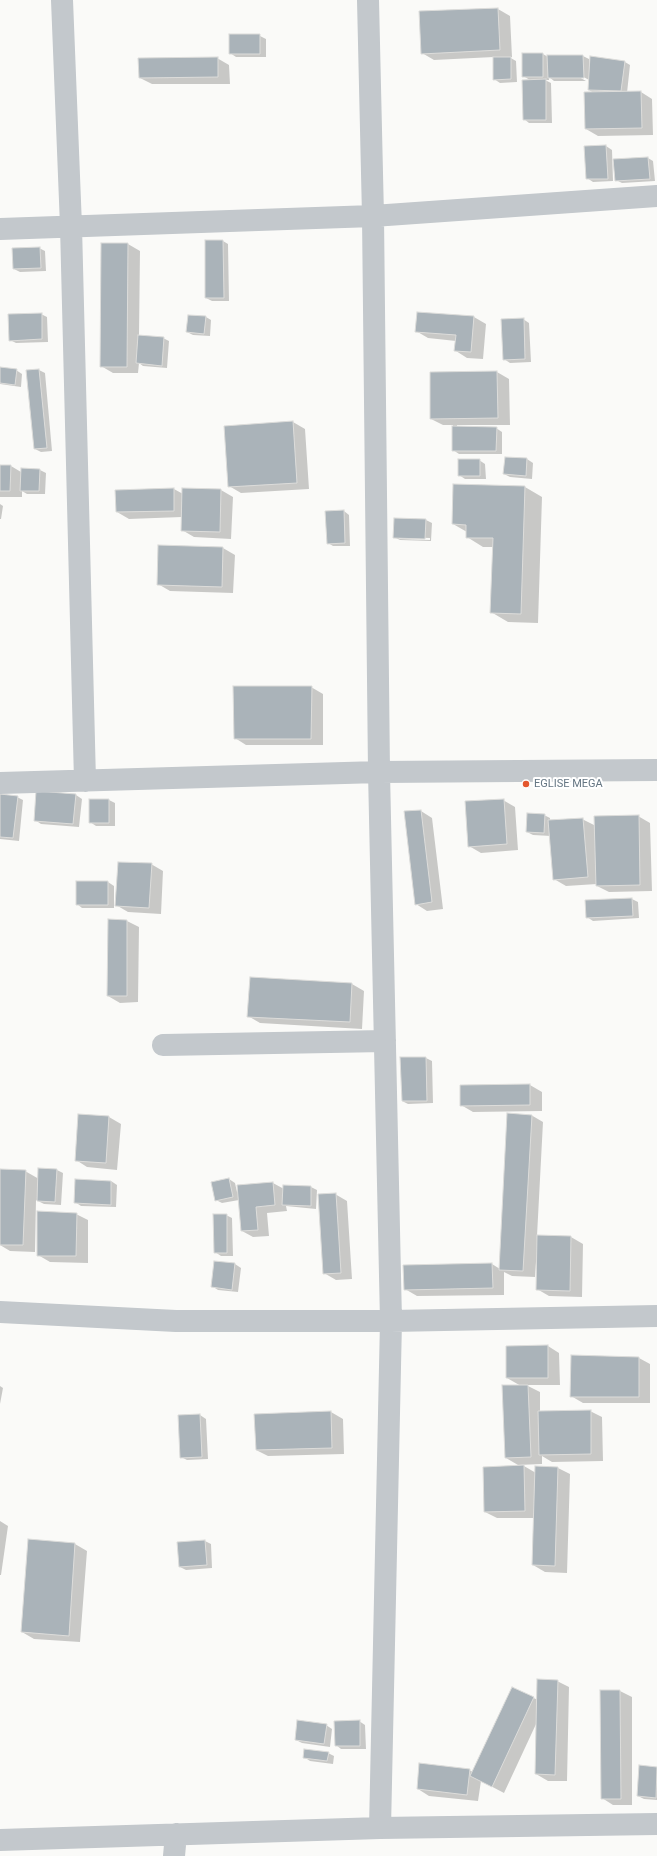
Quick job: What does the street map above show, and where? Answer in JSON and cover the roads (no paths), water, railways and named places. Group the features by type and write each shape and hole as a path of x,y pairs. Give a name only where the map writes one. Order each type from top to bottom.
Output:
{"street":[{"path":"62,0 71,226 85,781"},
{"path":"368,0 373,216 379,772 391,1321 380,1828"},
{"path":"0,228 373,216 657,200"},
{"path":"0,782 85,781 379,772 657,770"},
{"path":"163,1045 385,1041"},
{"path":"0,1312 176,1321 391,1321 657,1316"},
{"path":"0,1840 380,1828 657,1824"},
{"path":"174,1856 176,1834"}],"place":[{"name":"EGLISE MEGA","path":"526,784"}]}
